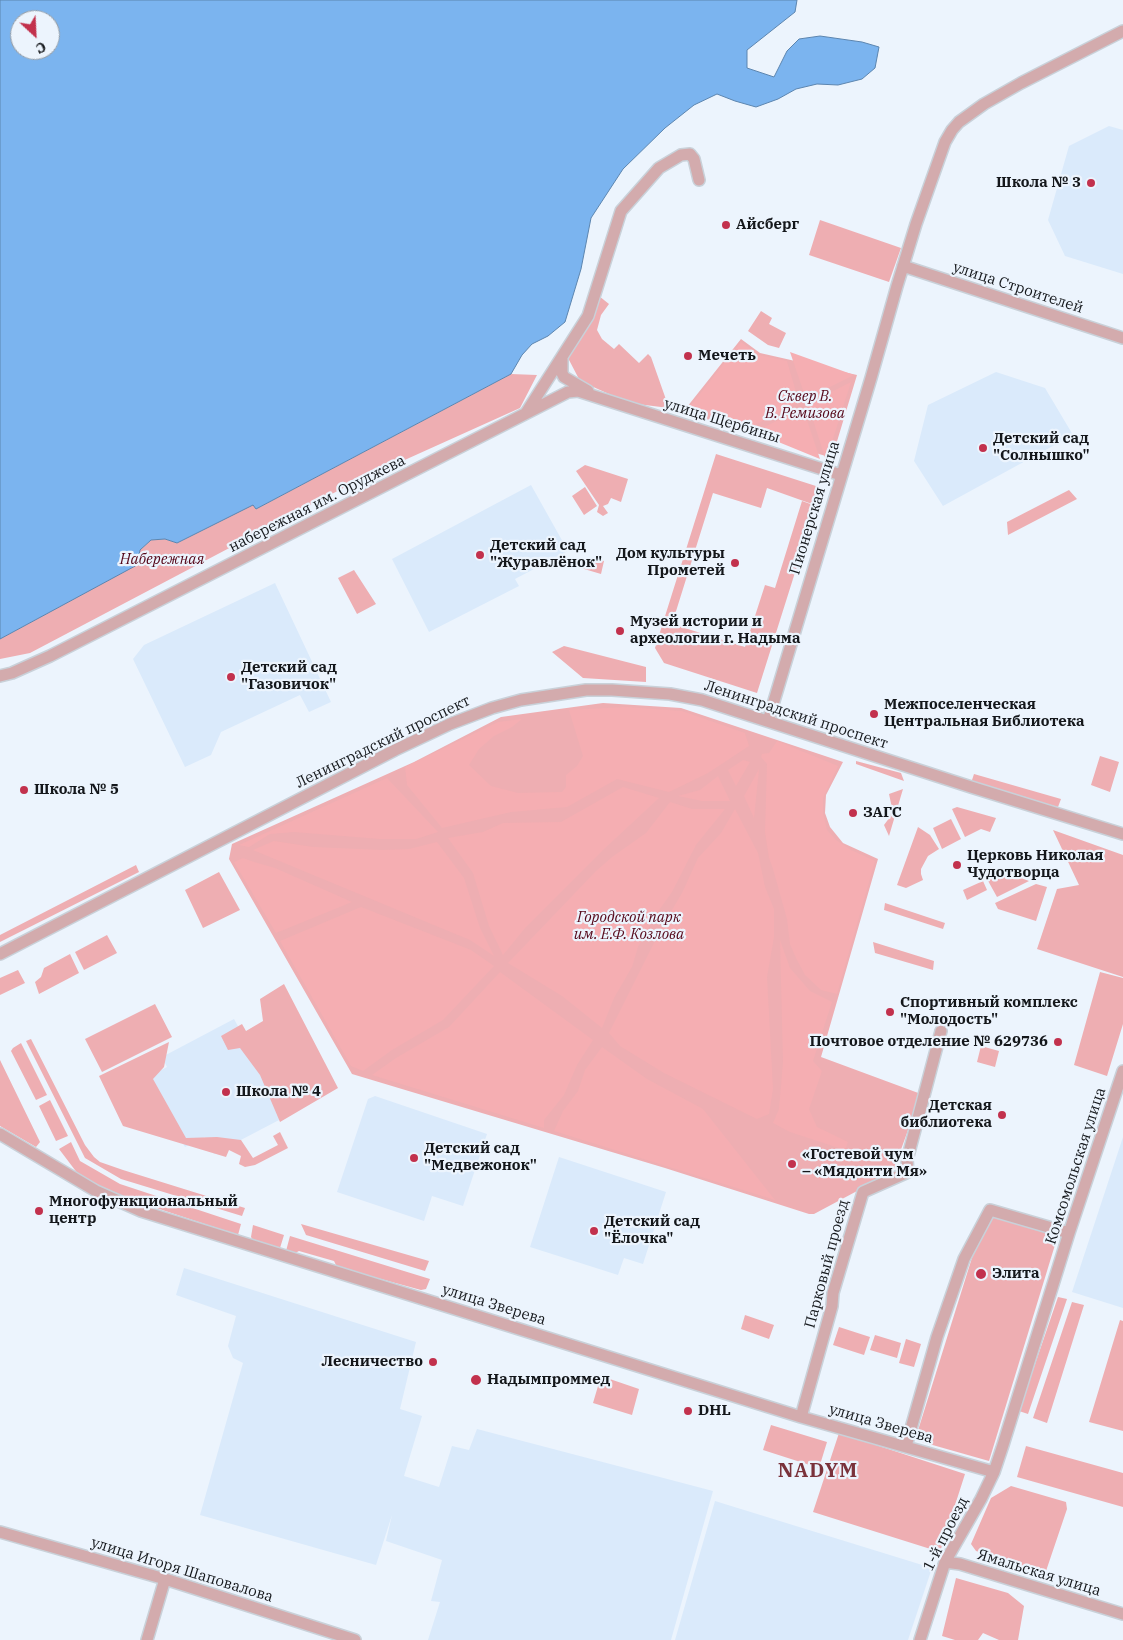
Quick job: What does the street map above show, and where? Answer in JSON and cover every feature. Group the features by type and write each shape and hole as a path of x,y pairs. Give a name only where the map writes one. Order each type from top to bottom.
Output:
{"street":[{"name":"Пионерская улица","path":"768,721 916,224 945,142 952,130 970,112 1021,83 1123,31"},
{"path":"526,413 588,316 621,211 660,168 681,155 690,154 694,159 699,180"},
{"name":"улица Строителей","path":"904,266 1123,338"},
{"path":"562,358 561,367 564,377 582,386 594,397"},
{"path":"549,401 549,386 554,370"},
{"name":"набережная им. Оруджева","path":"0,676 12,673 50,656 549,401 573,391 594,397"},
{"name":"улица Щербины","path":"594,397 840,474"},
{"name":"Ленинградский проспект","path":"0,954 395,750 450,724 492,708 521,700 586,690 628,690 670,694 702,700 1123,834"},
{"name":"Парковый проезд","path":"801,1417 832,1306 833,1293 863,1192 908,1172 907,1160 941,1031"},
{"name":"Комсомольская улица","path":"994,1472 1069,1233 1123,1070"},
{"name":"улица Зверева","path":"0,1134 96,1192 141,1211 801,1417 994,1472"},
{"path":"906,1446 937,1337 964,1258 990,1210 1069,1233"},
{"name":"1-й проезд","path":"920,1640 945,1562 994,1472"},
{"name":"улица Игоря Шаповалова","path":"0,1532 166,1579 355,1640"},
{"name":"Ямальская улица","path":"945,1562 960,1564 1123,1614"},
{"path":"146,1640 166,1579"}],"shaded area":[{"name":"Школа № 3","path":"1109,126 1123,130 1123,274 1065,256 1048,220 1069,146"},
{"name":"Детский сад \"Солнышко\"","path":"996,372 1045,388 1073,435 943,506 914,461 928,405"},
{"name":"Детский сад \"Журавлёнок\"","path":"531,485 568,551 515,579 519,586 429,632 392,559"},
{"name":"Детский сад \"Газовичок\"","path":"275,583 331,702 309,712 300,695 221,732 211,755 185,767 133,659 144,645"},
{"name":"Школа № 4","path":"234,1019 245,1039 304,1107 214,1154 205,1137 185,1147 148,1077 167,1067 162,1057"},
{"name":"Детский сад \"Медвежонок\"","path":"375,1096 487,1134 463,1206 432,1196 424,1221 337,1192 368,1099"},
{"path":"1123,1137 1123,1308 1072,1292"},
{"name":"Детский сад \"Ёлочка\"","path":"559,1157 666,1192 643,1264 624,1258 618,1275 530,1247"},
{"path":"184,1268 416,1342 400,1409 422,1416 404,1476 439,1487 452,1446 469,1450 477,1429 713,1491 671,1640 428,1640 440,1602 431,1601 442,1560 386,1541 392,1515 376,1565 200,1515 243,1363 233,1358 228,1346 236,1316 176,1295"},
{"path":"715,1501 932,1568 908,1640 675,1640"}],"green space":[{"path":"820,220 901,248 889,282 809,255"},
{"path":"599,296 609,304 601,315 597,330 602,339 614,349 619,344 639,363 648,354 651,357 669,408 629,403 580,381 568,358"},
{"path":"761,311 772,318 769,324 786,333 779,348 768,345 748,331"},
{"name":"Сквер В. В. Ремизова","path":"741,339 760,353 857,375 832,458 683,412"},
{"path":"741,342 759,355 787,361 799,402 749,428 688,409"},
{"path":"790,352 854,375 806,399"},
{"name":"Набережная","path":"511,374 537,375 520,408 347,486 30,653 0,659 0,639 136,565 140,550 151,540 165,539 177,543 254,504 256,509"},
{"path":"851,382 826,461 808,404"},
{"path":"803,408 820,459 754,432"},
{"path":"716,454 819,487 812,504 767,488 761,508 713,493 672,624 745,647 765,585 775,588 802,501 816,506 757,693 664,663 655,648"},
{"path":"585,465 628,479 621,502 611,498 608,504 603,506 608,513 603,516 597,512 599,505 576,471"},
{"path":"585,487 597,506 584,515 572,496"},
{"path":"1069,490 1077,499 1008,535 1007,522"},
{"path":"593,558 604,561 601,574 574,566"},
{"path":"354,570 376,604 357,614 338,578"},
{"path":"564,646 646,667 646,682 583,678 552,652"},
{"name":"Городской парк им. Е.Ф. Козлова","path":"603,703 681,708 843,762 826,795 825,813 830,827 843,843 878,859 821,1057 921,1094 894,1169 887,1175 814,1214 352,1074 229,859 232,844 414,762 501,717"},
{"path":"626,707 682,711 745,733 749,746 708,773 669,792 617,779 567,807 511,812 442,828 407,785 405,767 498,722 522,719 512,727 494,736 479,749 469,765 491,786 518,793 562,792 566,787 566,775 577,766 583,756 569,710"},
{"path":"777,741 838,766 823,798 823,813 827,830 836,840 851,850 875,861 837,994 821,990 805,975 796,958 790,944 787,919 769,858 765,832 767,764 761,757 762,754 769,753"},
{"path":"1100,756 1119,762 1110,792 1091,785"},
{"path":"743,760 750,762 736,786 728,770"},
{"path":"856,761 901,773 904,781 856,764"},
{"path":"759,769 754,818 744,796"},
{"path":"974,774 1061,799 1058,807 971,783"},
{"path":"718,776 730,801 702,801 678,796 700,790"},
{"path":"387,778 438,832 416,839 380,839 294,832 270,834 249,847 239,845"},
{"path":"623,787 659,798 602,851 526,927 503,955 489,926 473,873 448,838 483,832 503,823 561,822"},
{"path":"903,789 889,836 884,825 890,817 892,808 889,794"},
{"path":"670,802 692,809 725,809 696,845 672,892 657,913 638,947 632,967 614,998 602,1028 562,996 508,963 596,871 646,833"},
{"path":"957,807 996,818 990,832 981,829 965,837 952,809"},
{"path":"735,809 758,853 765,887 774,909 774,937 767,977 773,1089 769,1114 757,1119 664,1073 620,1046 609,1033 663,925 682,893 698,858 721,833"},
{"path":"951,819 961,839 942,849 933,828"},
{"path":"918,827 930,835 939,849 928,856 921,869 923,880 906,888 897,885"},
{"path":"1053,830 1123,855 1123,977 1037,949 1057,889 1079,885"},
{"path":"274,841 313,847 382,850 409,849 437,842 464,878 480,928 494,956 470,940 253,850"},
{"path":"243,858 275,868 352,902 276,933 234,862"},
{"path":"136,865 139,872 0,942 0,935"},
{"path":"1002,871 1029,881 997,897 987,879"},
{"path":"219,872 240,910 203,928 185,890"},
{"path":"983,881 987,890 967,900 963,890"},
{"path":"1036,884 1047,887 1036,921 998,909 995,903"},
{"path":"885,903 945,923 943,929 884,910"},
{"path":"361,907 471,950 494,966 443,1020 392,1050 363,1071 351,1066 280,941"},
{"path":"107,935 117,953 84,970 75,952"},
{"path":"780,940 790,968 810,991 832,1002 813,1061 822,1071 809,1109 817,1127 848,1142 845,1150 790,1132 773,1123 779,1109 783,1062"},
{"path":"873,942 934,961 933,970 875,953"},
{"path":"70,954 79,973 39,994 35,982 41,977 44,968"},
{"path":"18,970 25,983 0,995 0,978"},
{"path":"500,972 593,1040 577,1065 564,1095 544,1120 544,1128 372,1075 396,1058 449,1027"},
{"path":"1100,972 1123,978 1123,1024 1107,1076 1074,1065"},
{"path":"284,984 338,1088 280,1122 260,1075 240,1048 228,1050 221,1036 242,1024 246,1031 263,1021 260,999"},
{"path":"155,1004 172,1037 102,1072 85,1039"},
{"path":"31,1039 85,1145 94,1157 100,1162 123,1170 245,1208 242,1216 121,1179 85,1158 26,1041"},
{"path":"169,1042 164,1067 153,1079 186,1138 217,1137 241,1140 253,1158 278,1145 273,1136 280,1132 288,1148 255,1165 245,1167 239,1164 241,1156 229,1150 226,1157 123,1126 99,1076"},
{"path":"21,1043 47,1095 36,1100 11,1051"},
{"path":"981,1046 999,1051 995,1067 977,1062"},
{"path":"602,1047 647,1079 703,1109 775,1200 554,1131 563,1111 578,1091 585,1070"},
{"path":"0,1060 40,1142 36,1147 0,1126"},
{"path":"50,1100 68,1136 56,1141 39,1106"},
{"path":"71,1142 80,1161 120,1184 241,1224 238,1235 117,1195 78,1174 59,1149"},
{"path":"986,1213 1058,1235 989,1461 915,1440"},
{"path":"301,1224 429,1261 425,1271 306,1235"},
{"path":"253,1225 284,1235 280,1248 253,1240 251,1237"},
{"path":"290,1236 430,1279 426,1289 421,1290 337,1267 334,1261 299,1251 293,1254 286,1251"},
{"path":"1058,1297 1067,1299 1028,1414 1019,1411"},
{"path":"1072,1302 1084,1305 1047,1423 1033,1418"},
{"path":"745,1315 774,1325 769,1339 741,1329"},
{"path":"1120,1320 1123,1321 1123,1431 1089,1422"},
{"path":"839,1327 870,1337 864,1355 833,1345"},
{"path":"875,1335 901,1343 897,1358 870,1350"},
{"path":"906,1339 921,1344 914,1367 899,1363"},
{"path":"601,1376 639,1389 632,1415 593,1403"},
{"path":"771,1425 827,1442 819,1468 763,1450"},
{"path":"839,1433 965,1474 940,1552 813,1512"},
{"path":"1026,1446 1123,1473 1123,1507 1017,1477"},
{"path":"1011,1486 1066,1502 1067,1509 1045,1574 976,1551 971,1544 991,1498"},
{"path":"956,1578 1008,1593 1024,1606 1018,1640 999,1640 983,1633 978,1640 955,1640 942,1636"}],"water":[{"path":"0,0 797,0 795,12 747,50 747,68 774,77 787,51 799,39 820,36 862,42 879,47 875,68 862,79 838,85 817,84 796,89 778,99 756,107 717,94 694,105 665,128 623,169 591,218 581,269 565,322 548,336 532,344 522,355 511,374 256,509 253,505 177,543 165,539 151,540 140,550 137,565 0,639"}],"place":[{"name":"Школа № 3","path":"1091,183"},
{"name":"Айсберг","path":"726,225"},
{"name":"Мечеть","path":"688,356"},
{"name":"Детский сад \"Солнышко\"","path":"983,448"},
{"name":"Детский сад \"Журавлёнок\"","path":"480,555"},
{"name":"Дом культуры Прометей","path":"735,563"},
{"name":"Музей истории и археологии г. Надыма","path":"620,631"},
{"name":"Детский сад \"Газовичок\"","path":"231,677"},
{"name":"Межпоселенческая Центральная Библиотека","path":"874,714"},
{"name":"Школа № 5","path":"24,790"},
{"name":"ЗАГС","path":"853,813"},
{"name":"Церковь Николая Чудотворца","path":"957,865"},
{"name":"Спортивный комплекс \"Молодость\"","path":"890,1012"},
{"name":"Почтовое отделение № 629736","path":"1058,1042"},
{"name":"Школа № 4","path":"226,1092"},
{"name":"Детская библиотека","path":"1002,1115"},
{"name":"Детский сад \"Медвежонок\"","path":"414,1158"},
{"name":"«Гостевой чум – «Мядонти Мя»","path":"792,1164"},
{"name":"Многофункциональный центр","path":"39,1211"},
{"name":"Детский сад \"Ёлочка\"","path":"594,1231"},
{"name":"Элита","path":"981,1274"},
{"name":"Лесничество","path":"433,1362"},
{"name":"Надымпроммед","path":"476,1380"},
{"name":"DHL","path":"688,1411"}],"district":[{"name":"NADYM","path":"818,1471"}]}
